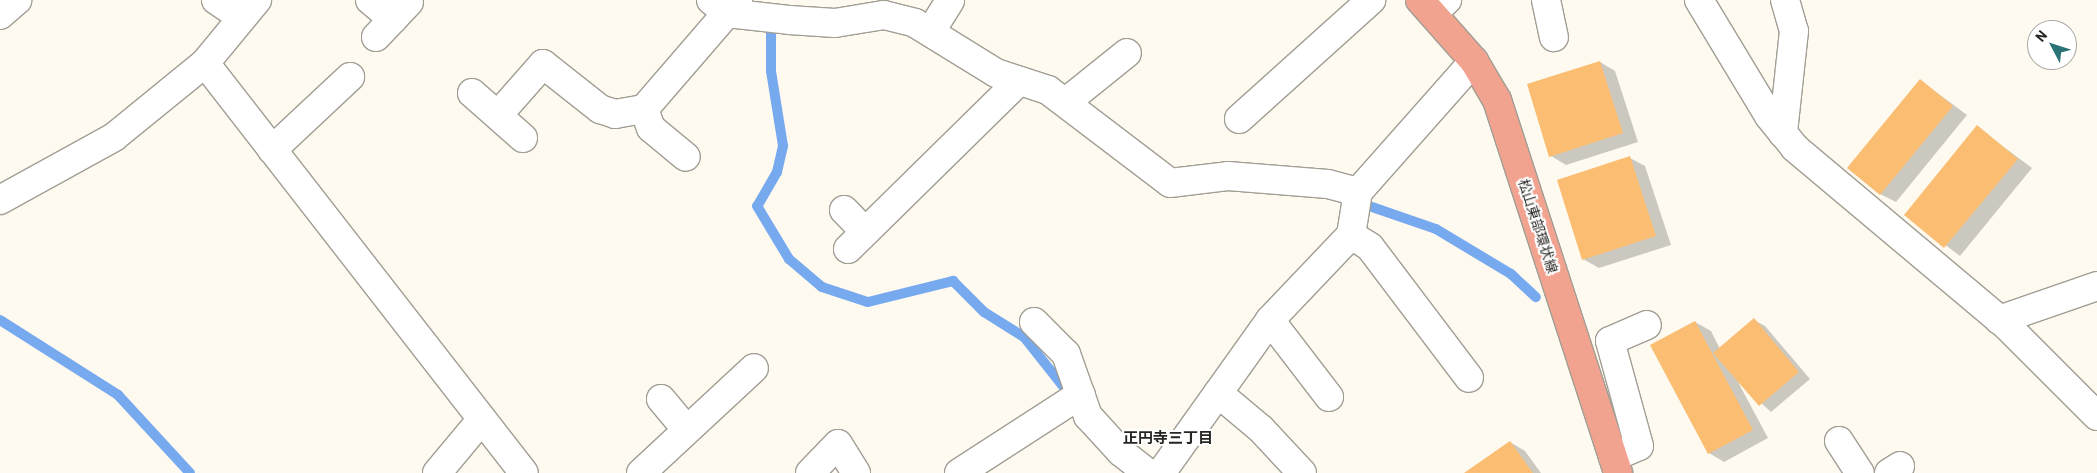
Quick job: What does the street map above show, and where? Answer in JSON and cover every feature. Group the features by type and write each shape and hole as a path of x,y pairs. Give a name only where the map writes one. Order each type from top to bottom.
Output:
{"main road":[{"name":"松山東部環状線","path":"1434,4 1474,61 1497,100 1616,465"}],"street":[{"path":"0,15 16,0"},
{"path":"0,200 114,137 205,62 249,9 216,0"},
{"path":"370,0 393,19"},
{"path":"931,31 950,0"},
{"path":"1239,119 1371,0"},
{"path":"1546,0 1554,37"},
{"path":"1700,0 1794,148 1999,320 2096,412"},
{"path":"1783,132 1794,31 1785,0"},
{"path":"498,115 543,64 600,109 615,114 644,110 726,4 835,23 884,15 931,31 996,73 1066,102 1170,183 1228,176 1328,184 1358,192"},
{"path":"1066,102 1127,53"},
{"path":"1161,473 1270,320 1351,235 1358,192 1474,61"},
{"path":"205,62 524,473"},
{"path":"272,150 350,77"},
{"path":"844,210 856,241 1019,81"},
{"path":"472,93 523,138"},
{"path":"644,110 651,128 686,157"},
{"path":"1351,235 1370,247 1469,378"},
{"path":"1999,320 2097,286"},
{"path":"1270,320 1329,397"},
{"path":"1034,322 1059,343 1081,394 1088,416 1121,452 1148,473"},
{"path":"1616,465 1639,446 1610,341 1647,325"},
{"path":"641,473 754,368"},
{"path":"1218,393 1261,429 1302,473"},
{"path":"959,473 1081,394"},
{"path":"661,399 687,430"},
{"path":"437,473 482,419"},
{"path":"1839,441 1860,473"},
{"path":"810,473 838,444 856,473"}],"building":[{"path":"1600,61 1623,133 1549,157 1527,84"},
{"path":"1920,79 1953,106 1880,195 1847,168"},
{"path":"1977,125 2018,159 1944,248 1904,215"},
{"path":"1630,156 1656,236 1582,260 1557,180"},
{"path":"1754,318 1799,372 1759,406 1713,353"},
{"path":"1695,321 1753,430 1708,454 1650,345"},
{"path":"1510,441 1533,473 1464,473"}],"waterway":[{"path":"771,20 771,71 783,146 777,172 757,206 789,259 822,287 868,302 953,281 984,312 1024,337 1070,395"},
{"path":"1372,207 1436,229 1511,274 1536,297"},
{"path":"0,320 118,395 190,473"}],"district":[{"name":"正円寺三丁目","path":"1168,438"}]}
